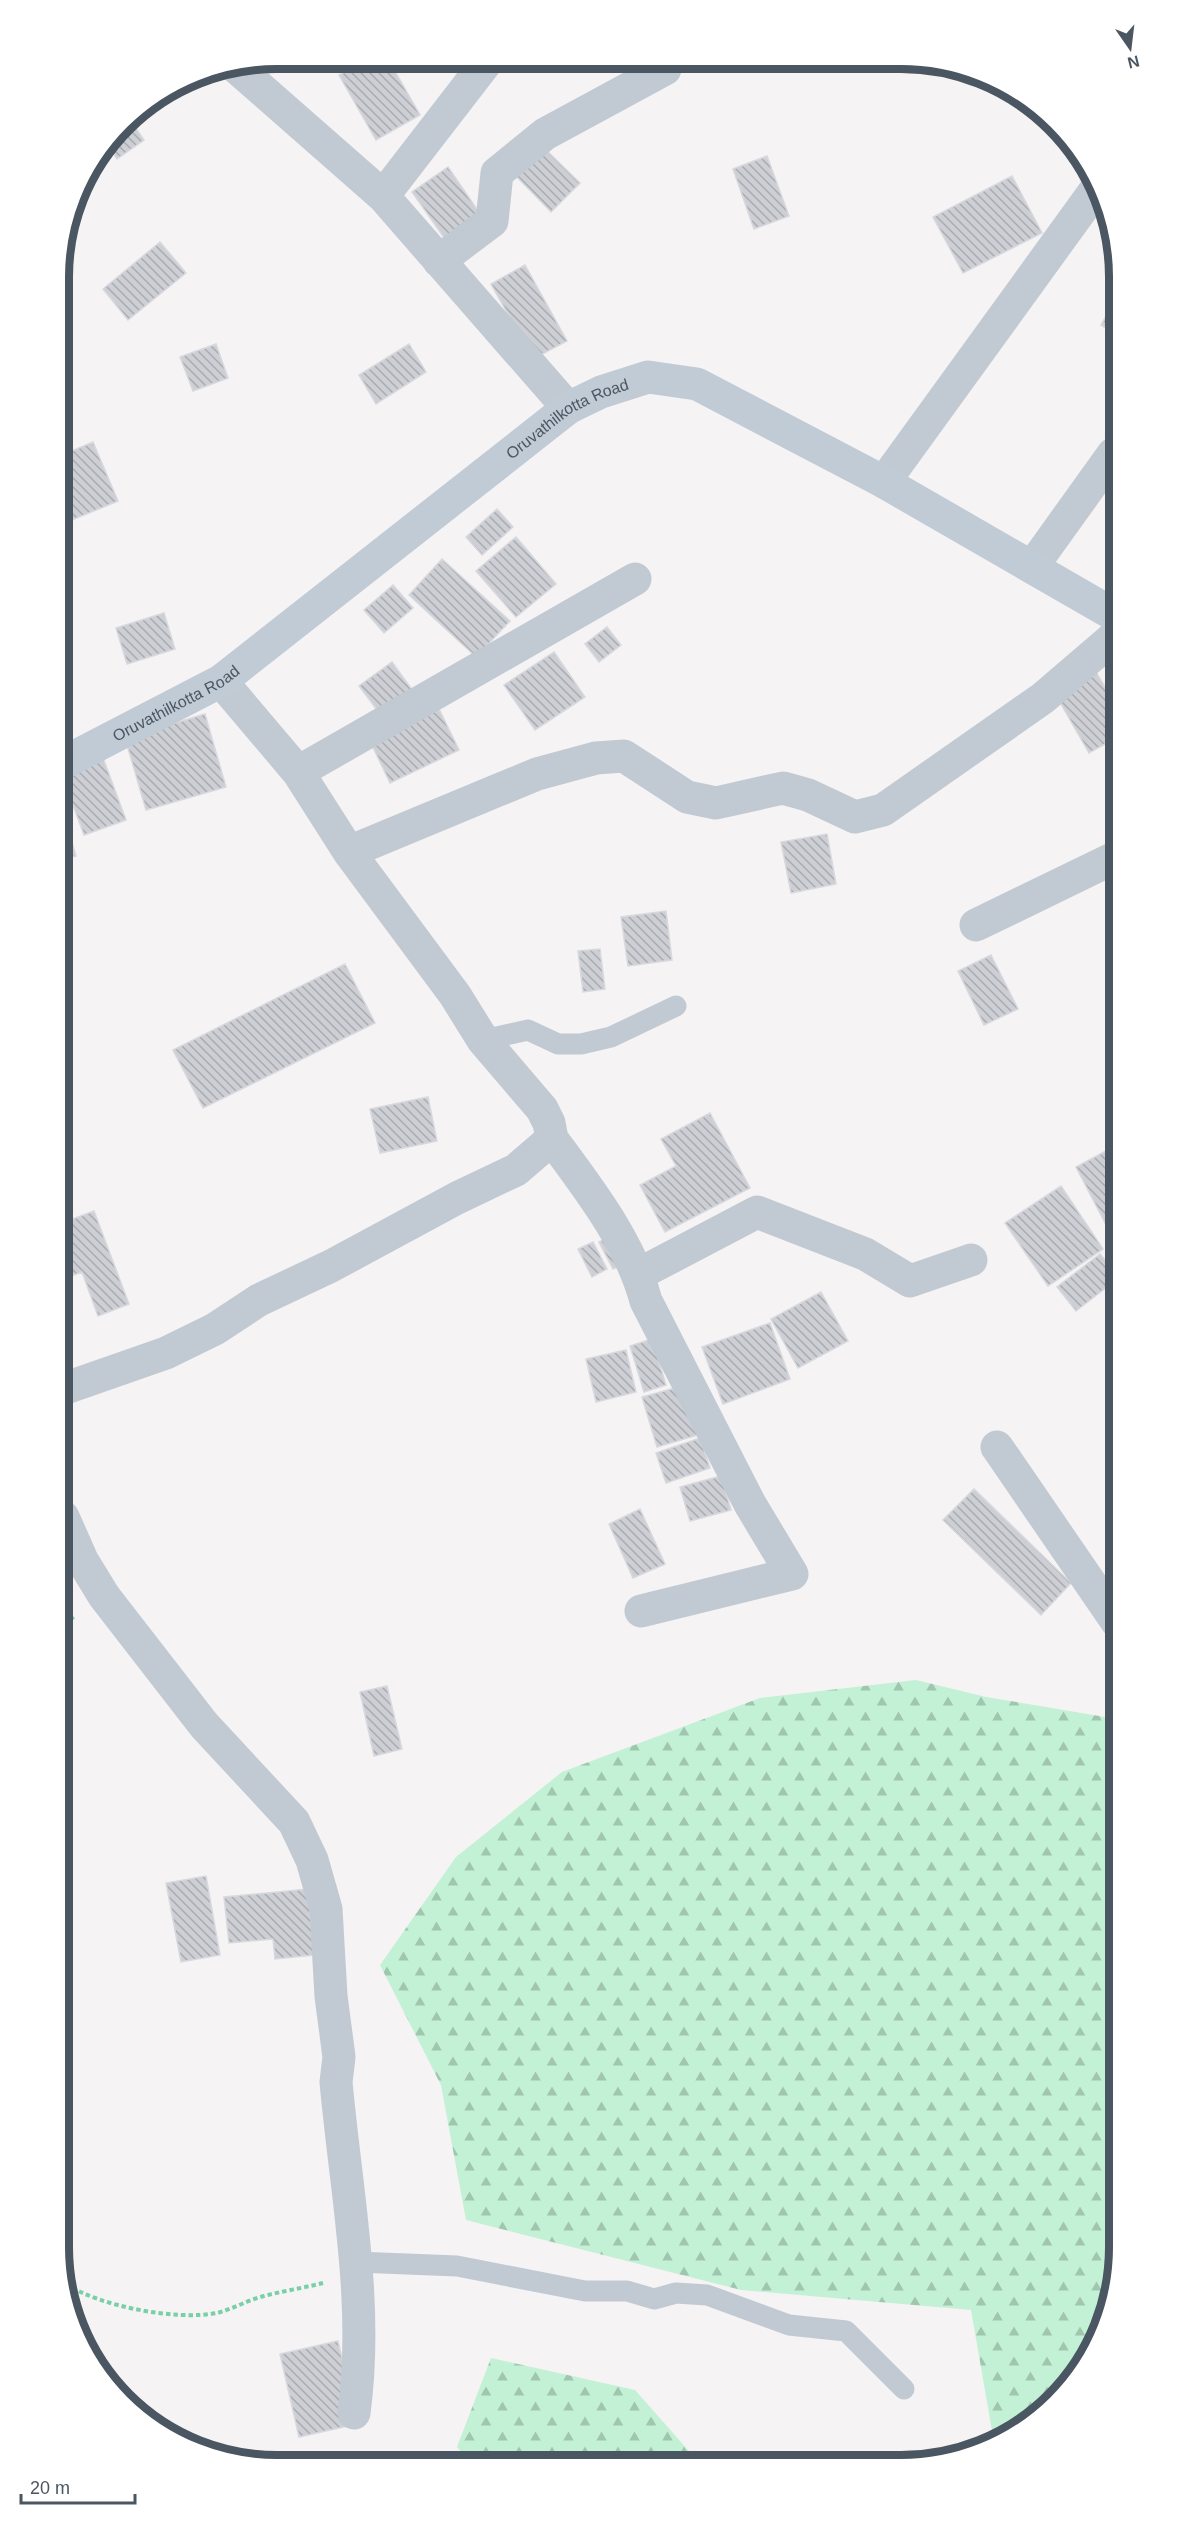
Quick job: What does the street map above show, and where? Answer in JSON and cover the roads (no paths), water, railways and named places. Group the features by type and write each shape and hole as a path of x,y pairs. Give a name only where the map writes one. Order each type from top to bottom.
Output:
{"street":[{"path":"383,196 481,69"},
{"path":"439,261 492,221 497,173 545,134 665,69"},
{"path":"242,72 383,196 568,408"},
{"path":"884,482 1092,195"},
{"name":"Oruvathilkotta Road","path":"69,760 221,681 568,408 602,392 648,377 698,384 884,482 1109,612"},
{"path":"1032,567 1109,460"},
{"path":"298,772 634,579"},
{"path":"349,852 537,774 596,758 624,756 687,796 716,803 783,788 808,795 855,817 883,810 1043,698 1109,641"},
{"path":"221,681 298,772 349,852 455,995 483,1040 542,1109 549,1123 552,1139 591,1192 639,1274 652,1312 750,1504 792,1574 641,1611"},
{"path":"976,925 1109,860"},
{"path":"69,1387 166,1353 215,1329 260,1300 331,1266 457,1198 516,1170 552,1139"},
{"path":"639,1274 758,1212 865,1254 910,1281 971,1260"},
{"path":"997,1447 1109,1610"},
{"path":"69,1531 82,1560 104,1596 204,1725 294,1822 312,1860 326,1909 331,1996 339,2057 336,2082 356,2262 359,2336 354,2413"}],"lane":[{"path":"483,1040 528,1030 558,1044 581,1044 611,1037 676,1006"},
{"path":"356,2262 457,2266 585,2292 627,2291 654,2299 676,2294 707,2295 789,2325 846,2331 904,2390"}]}
